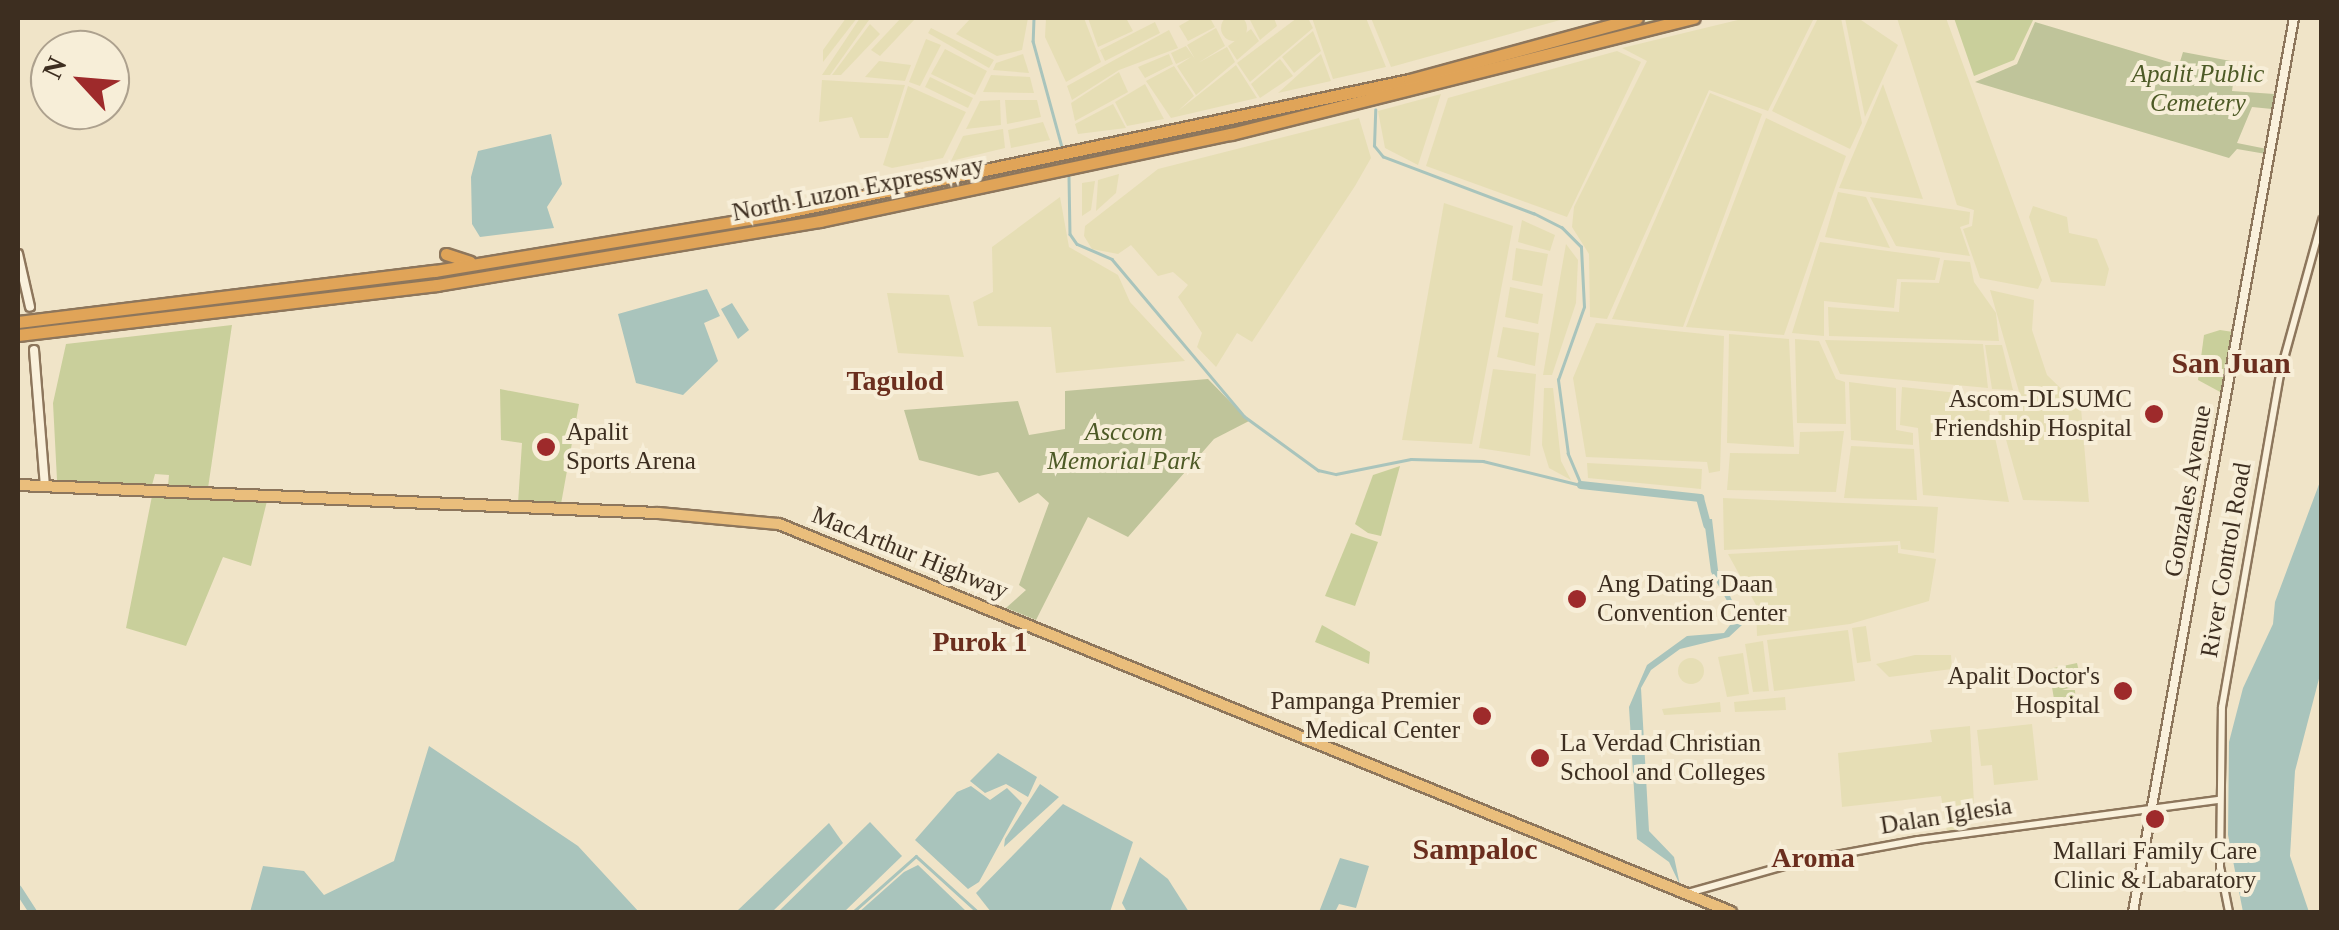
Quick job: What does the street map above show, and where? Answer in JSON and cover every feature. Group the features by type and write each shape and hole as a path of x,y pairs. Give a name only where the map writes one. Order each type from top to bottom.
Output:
{"highway":[{"name":"North Luzon Expressway","path":"18,322 509,260 1026,166 1408,80 1637,18"},
{"name":"North Luzon Expressway","path":"18,335 437,285 850,215 1214,138 1694,18"},
{"path":"446,254 468,262 509,260"},
{"path":"331,285 379,266"},
{"name":"MacArthur Highway","path":"18,485 698,515 780,525 1731,912"}],"main road":[{"name":"Gonzales Avenue","path":"2132,912 2294,18"},
{"path":"18,254 30,307"},
{"path":"34,350 45,486"}],"street":[{"name":"River Control Road","path":"2229,912 2218,800 2234,613 2284,356 2322,220"},
{"name":"Dalan Iglesia","path":"1681,892 1828,856 2153,806 2218,800"}],"shaded area":[{"path":"1234,15 1243,19 1247,28 1243,37 1234,41 1225,37 1221,28 1225,19"},
{"path":"846,18 857,18 823,62 823,50"},
{"path":"860,18 869,20 830,75 822,75"},
{"path":"901,18 914,20 880,56 871,50"},
{"path":"971,18 1028,18 1022,50 997,56 956,34"},
{"path":"1046,18 1084,18 1101,62 1066,82 1045,37"},
{"path":"1088,18 1126,18 1133,31 1098,47"},
{"path":"1193,18 1210,18 1215,27 1188,41 1179,26"},
{"path":"1249,18 1274,18 1277,26 1260,40"},
{"path":"1297,18 1308,18 1313,28 1250,82 1237,63"},
{"path":"1312,18 1366,18 1386,67 1333,79"},
{"path":"1371,18 1563,18 1564,19 1391,67"},
{"path":"1746,18 1814,18 1768,111 1709,90 1607,319 1590,317 1589,254 1572,227 1574,207 1647,61 1622,48"},
{"path":"1818,18 1841,18 1862,123 1850,149 1772,111"},
{"path":"1845,18 1858,18 1898,45 1865,117"},
{"path":"1897,18 1946,18 2042,280 2038,289 1980,278 1963,229 1972,226 1974,210 1957,205"},
{"path":"1155,22 1160,33 1105,61 1100,50"},
{"path":"870,24 880,34 841,75 832,75"},
{"path":"931,28 994,60 989,68 928,33"},
{"path":"1216,28 1225,46 1198,63 1227,47 1235,62 1196,95 1177,66 1191,57 1176,64 1171,53 1186,46 1195,59 1187,45"},
{"path":"1251,29 1259,41 1237,60 1228,46"},
{"path":"1169,30 1178,48 1119,70 1072,100 1067,86"},
{"path":"1313,31 1321,51 1294,73 1282,57"},
{"path":"926,39 941,45 920,86 909,82"},
{"path":"945,49 987,71 975,95 931,74"},
{"path":"1617,51 1641,62 1567,217 1426,166 1448,98"},
{"path":"1023,54 1029,73 993,70 996,63"},
{"path":"1169,54 1173,64 1145,78 1138,67"},
{"path":"1321,54 1331,81 1278,93"},
{"path":"1280,59 1293,76 1260,98 1251,84"},
{"path":"879,61 911,65 905,81 865,77"},
{"path":"1236,65 1257,98 1171,118 1146,81 1174,66 1194,96 1178,111"},
{"path":"1119,72 1128,92 1075,121 1071,103"},
{"path":"991,75 1030,77 1034,93 983,92"},
{"path":"930,77 973,98 968,108 925,87"},
{"path":"822,80 905,85 888,138 860,138 852,117 819,122"},
{"path":"1145,84 1164,119 1127,126 1115,102"},
{"path":"1883,84 1923,199 1839,188"},
{"path":"908,86 966,112 943,158 892,168 883,165"},
{"path":"1710,93 1762,114 1683,327 1612,319"},
{"path":"1441,94 1418,165 1385,148 1378,111"},
{"path":"1000,100 1001,125 966,129 980,101"},
{"path":"1005,100 1037,100 1041,117 1007,124"},
{"path":"1113,104 1126,128 1078,134 1075,124"},
{"path":"1359,118 1371,158 1355,186 1252,342 1237,333 1216,367 1197,347 1202,333 1178,297 1188,285 1173,272 1158,276 1131,245 1118,254 1092,249 1084,236 1085,226 1158,169"},
{"path":"1766,118 1846,156 1784,335 1686,327"},
{"path":"1043,122 1050,140 1011,148 1008,130"},
{"path":"1003,129 1005,148 951,161 963,136"},
{"path":"1119,174 1116,193 1096,211 1098,180"},
{"path":"1095,181 1091,210 1082,216 1082,183"},
{"path":"1838,192 1866,197 1890,248 1825,237"},
{"path":"1060,197 1069,247 1118,275 1130,302 1185,361 1056,373 1051,327 978,326 973,302 993,292 992,247"},
{"path":"1870,197 1970,212 1969,224 1960,227 1970,256 1896,246"},
{"path":"1444,203 1513,226 1472,444 1402,440"},
{"path":"2033,206 2067,217 2069,233 2097,239 2109,269 2105,286 2051,282 2029,217"},
{"path":"1522,220 1555,235 1550,251 1518,242"},
{"path":"1820,242 1940,258 1935,280 1897,279 1894,308 1824,301 1824,336 1792,333"},
{"path":"1566,244 1578,260 1576,303 1552,375 1543,375"},
{"path":"1516,248 1548,254 1542,286 1512,280"},
{"path":"1944,260 1970,262 1974,282 1996,313 1999,341 1829,336 1828,307 1899,312 1901,282 1939,283"},
{"path":"1510,287 1543,294 1538,324 1505,317"},
{"path":"1990,290 2034,300 2032,330 2047,375 2081,408 2089,502 2023,500 1994,397 2020,395"},
{"path":"887,293 949,295 964,357 898,353"},
{"path":"1596,323 1724,336 1720,471 1709,473 1707,462 1586,457 1573,378"},
{"path":"1503,327 1539,333 1535,366 1497,357"},
{"path":"1729,334 1789,339 1794,447 1727,443"},
{"path":"1795,339 1819,341 1836,379 1845,382 1846,424 1797,423"},
{"path":"1825,340 1983,344 1988,388 1840,374"},
{"path":"1985,345 2002,345 2013,390 1992,389"},
{"path":"1493,369 1536,374 1530,456 1479,448"},
{"path":"1849,382 1896,388 1896,430 1913,433 1913,445 1851,440"},
{"path":"1902,387 1986,396 2009,502 1923,495 1918,428 1900,425"},
{"path":"1544,388 1553,388 1561,461 1571,480 1549,468 1542,445"},
{"path":"1844,431 1836,492 1727,490 1730,453 1799,454 1800,432"},
{"path":"1851,446 1914,449 1917,500 1844,498"},
{"path":"1587,463 1702,469 1701,489 1588,478"},
{"path":"1723,498 1938,507 1934,553 1901,549 1900,541 1724,550"},
{"path":"1898,545 1898,553 1936,559 1929,601 1850,624 1757,636 1756,605 1728,554"},
{"path":"1866,626 1871,661 1857,663 1852,628"},
{"path":"1848,630 1855,681 1774,691 1767,640"},
{"path":"1763,641 1769,691 1753,692 1745,644"},
{"path":"1743,653 1749,694 1727,697 1718,657"},
{"path":"1915,655 1951,655 1952,669 1889,677 1876,664"},
{"path":"1691,658 1700,662 1704,671 1700,680 1691,684 1682,680 1678,671 1682,662"},
{"path":"1785,697 1786,710 1735,712 1734,702"},
{"path":"1720,702 1721,712 1664,715 1662,709"},
{"path":"2032,724 2038,780 1994,785 1992,765 1981,766 1977,730"},
{"path":"1970,726 1974,804 1963,807 1966,829 1947,832 1941,796 1842,807 1838,753 1932,742 1930,730"}],"green space":[{"path":"1661,18 1676,18 1121,155 970,184"},
{"path":"1954,18 2034,18 2014,60 1974,76"},
{"name":"Apalit Public Cemetery","path":"2035,22 2179,65 2183,52 2236,62 2232,91 2274,94 2272,109 2252,107 2237,143 2267,149 2266,154 2237,149 2229,158 1975,82 2017,64"},
{"path":"937,191 523,267 18,331 565,257"},
{"path":"232,325 208,488 168,486 169,475 155,474 152,485 57,480 53,403 66,344"},
{"path":"2220,330 2233,332 2222,393 2198,380 2204,335"},
{"name":"Asccom Memorial Park","path":"1208,379 1249,421 1214,439 1128,537 1088,517 1036,620 1006,608 1026,590 1019,585 1049,503 1038,493 1019,503 998,472 979,476 919,460 904,410 1018,401 1029,435 1065,429 1065,391"},
{"name":"Apalit Sports Arena","path":"500,389 579,404 561,504 518,503 522,443 501,440"},
{"path":"1400,466 1381,536 1368,533 1355,524 1373,475"},
{"path":"152,496 267,501 251,566 223,557 186,646 126,628"},
{"path":"1351,533 1378,542 1355,606 1325,596"},
{"path":"1322,625 1370,652 1369,664 1315,642"},
{"path":"2077,663 2082,684 2062,690 2075,690 2076,710 2056,711 2049,669"}],"water":[{"path":"551,134 562,184 547,207 554,228 480,237 472,224 471,177 478,151"},
{"path":"707,289 720,316 704,323 718,361 683,395 636,383 618,314"},
{"path":"732,303 749,330 738,339 721,309"},
{"path":"2321,479 2321,671 2295,771 2290,856 2309,912 2243,912 2228,835 2229,742 2243,688 2273,624 2275,602"},
{"path":"1704,519 1712,519 1718,570 1743,624 1729,637 1680,649 1651,670 1641,688 1649,831 1674,857 1680,885 1669,862 1637,839 1629,707 1647,665 1687,636 1724,633 1736,617 1711,572"},
{"path":"429,746 578,846 639,912 250,912 263,866 304,871 324,895 394,861"},
{"path":"998,753 1037,777 1028,797 1006,784 985,793 970,781"},
{"path":"1040,784 1059,797 1004,847 1005,839"},
{"path":"971,786 990,800 1007,788 1022,803 979,882 968,889 915,840 957,792"},
{"path":"1063,804 1133,842 1110,912 991,912 976,893"},
{"path":"870,822 902,856 844,912 778,912"},
{"path":"829,823 843,843 772,912 736,912"},
{"path":"1140,857 1168,879 1189,912 1127,912 1122,903"},
{"path":"1340,858 1369,866 1356,908 1339,904 1335,912 1319,912"},
{"path":"918,865 967,912 859,912 904,872"}],"waterway":[{"path":"1034,18 1033,41 1062,147"},
{"path":"1069,177 1070,234 1077,244 1112,259 1244,416 1318,470 1336,474 1411,459 1483,461 1581,485 1568,454 1558,380 1584,307 1581,247 1562,228 1534,214 1383,157 1374,146 1375,110"},
{"path":"1581,485 1700,498 1707,525"},
{"path":"853,912 916,856 978,912"},
{"path":"18,889 33,912"}],"place":[{"name":"Ascom-DLSUMC Friendship Hospital","path":"2154,414"},
{"name":"Apalit Sports Arena","path":"546,447"},
{"name":"Ang Dating Daan Convention Center","path":"1577,599"},
{"name":"Apalit Doctor's Hospital","path":"2123,691"},
{"name":"Pampanga Premier Medical Center","path":"1482,716"},
{"name":"La Verdad Christian School and Colleges","path":"1540,758"},
{"name":"Mallari Family Care Clinic & Labaratory","path":"2155,819"}],"district":[{"name":"San Juan","path":"2231,363"},
{"name":"Tagulod","path":"895,381"},
{"name":"Purok 1","path":"980,642"},
{"name":"Sampaloc","path":"1475,849"},
{"name":"Aroma","path":"1813,858"}]}
